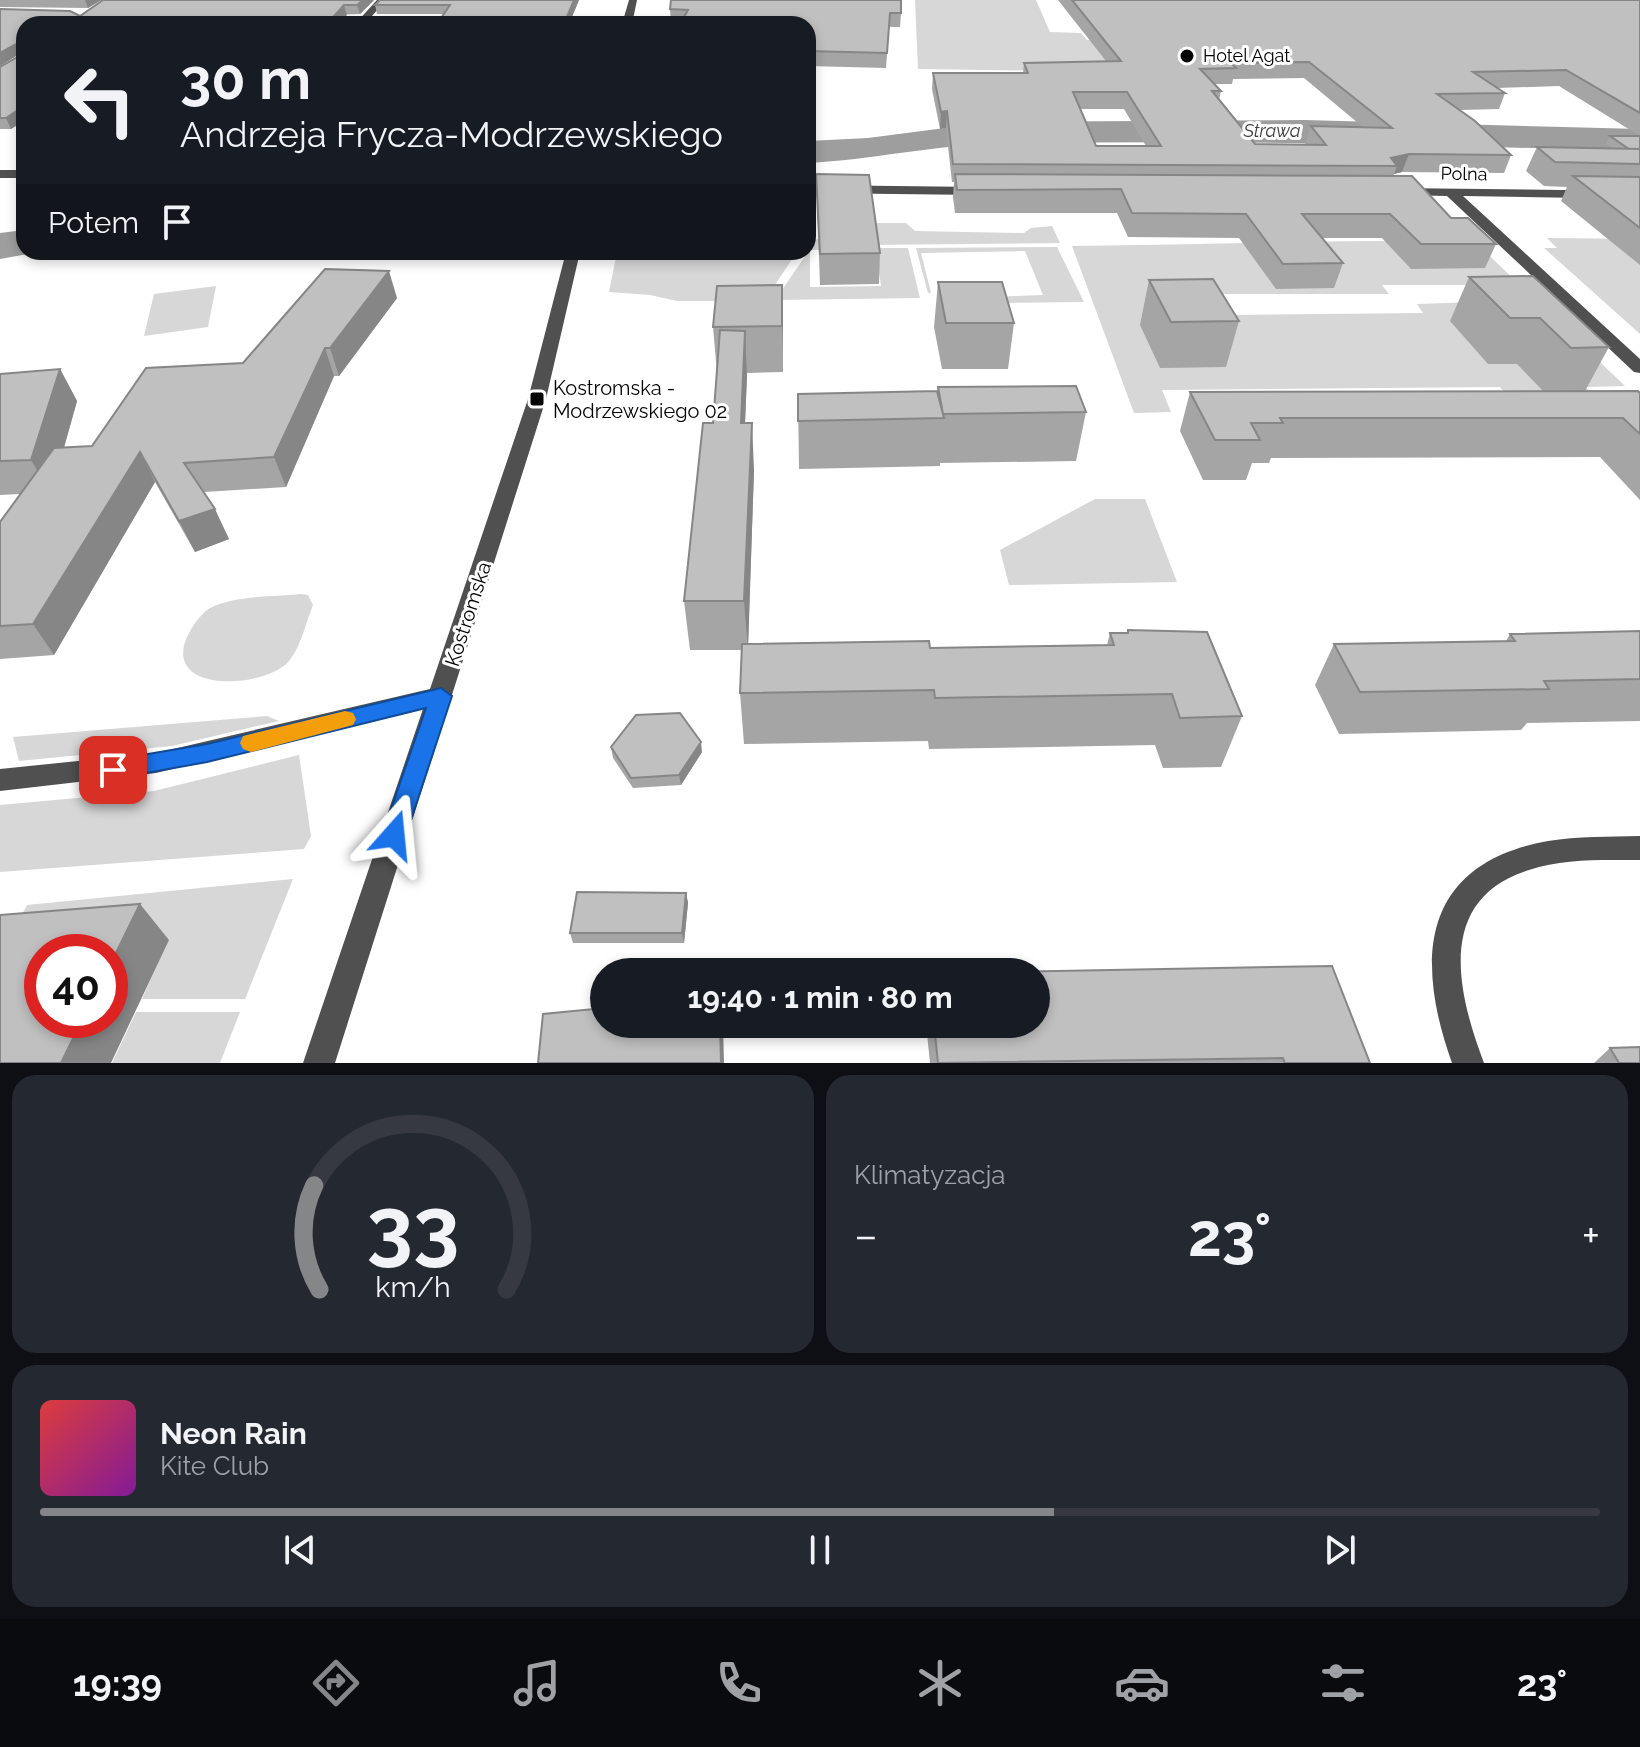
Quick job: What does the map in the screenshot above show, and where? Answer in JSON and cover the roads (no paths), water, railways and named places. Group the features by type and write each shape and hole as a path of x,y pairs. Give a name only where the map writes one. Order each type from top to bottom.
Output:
{"street":[{"path":"367,16 382,0"},
{"path":"816,189 990,191"},
{"name":"Polna","path":"1379,190 1640,195"},
{"path":"1451,192 1640,368"},
{"name":"Kostromska","path":"319,1063 537,399 571,260"},
{"path":"0,780 156,763 441,696"},
{"path":"1468,1063 1454,1029 1446,993 1444,960 1450,926 1469,892 1490,874 1519,860 1577,850 1640,848"}],"waterway":[{"name":"Strawa","path":"816,152 868,149 991,133 1304,131 1640,140"},
{"name":"Strawa","path":"0,246 16,244"}],"place":[{"name":"Hotel Agat","path":"1187,56"},
{"name":"Kostromska - Modrzewskiego 02","path":"537,399"}]}
